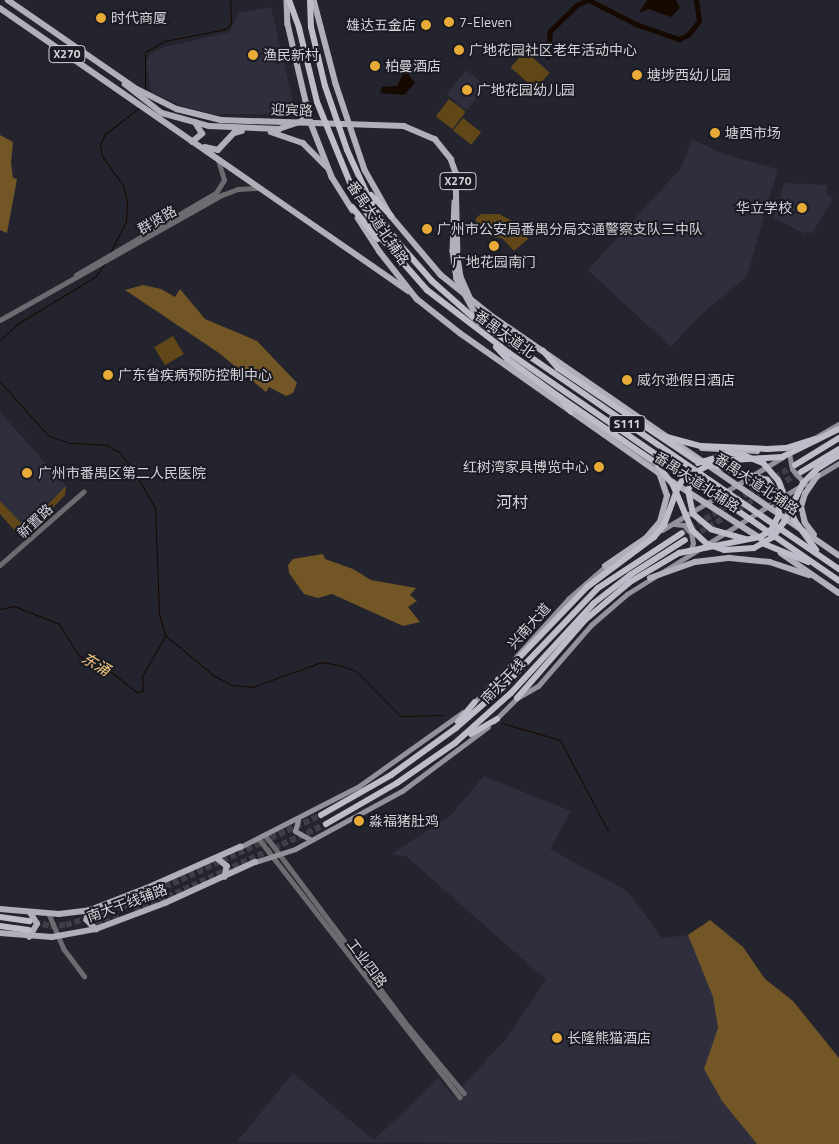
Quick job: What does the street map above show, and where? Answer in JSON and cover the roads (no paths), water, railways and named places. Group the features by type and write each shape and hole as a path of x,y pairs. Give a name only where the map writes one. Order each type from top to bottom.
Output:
{"highway":[{"name":"番禺大道北","path":"288,0 303,44 317,102 338,157 363,209 402,263 441,303 488,338 839,580"},
{"name":"番禺大道北","path":"312,0 314,42 337,125 361,180 382,220 422,271 482,323 839,569"},
{"path":"303,44 314,42"},
{"path":"361,180 375,200 391,216"},
{"path":"352,207 402,263"},
{"path":"488,338 507,359 656,463 673,485 692,530 708,544 724,550 754,548 773,537 784,522 803,483 839,455"},
{"path":"517,698 566,642 612,595 660,562 698,547 760,537 771,530 779,515 778,496 767,480 695,460 558,368 543,351"},
{"path":"561,398 571,412"},
{"path":"645,428 691,444 767,449 797,446 839,429"},
{"path":"822,569 780,548 726,535 704,525 689,505 688,490 694,476 710,464 782,458 839,429"},
{"path":"795,465 839,438"},
{"path":"801,472 839,449"},
{"path":"486,691 513,667 587,587 654,537 664,525 683,477 695,465 717,454 743,455 768,468 780,484 800,530 826,560"},
{"name":"南大干线","path":"321,816 391,775 449,734 503,687 598,588 682,533"},
{"name":"南大干线","path":"326,824 397,783 455,743 511,693 594,603 630,575 686,540"},
{"path":"449,734 475,702"},
{"path":"455,743 497,719"},
{"path":"0,917 30,921"},
{"path":"0,926 29,934"}],"main road":[{"name":"迎宾路","path":"8,0 100,62 135,94 149,112 417,299"},
{"name":"番禺大道北辅路","path":"288,0 288,24 308,113 332,177 380,252 417,299 478,347 571,412 659,473 708,502 820,580"},
{"name":"番禺大道北辅路","path":"312,0 336,84 365,170 391,216 441,275 472,300 543,351 663,432"},
{"name":"迎宾路","path":"0,8 135,94 152,102 198,116 267,122 364,124 415,129 435,139 453,165 458,182 459,269 472,300"},
{"path":"152,102 162,113 195,123 274,129 297,124 308,113"},
{"path":"192,142 202,134 195,123"},
{"path":"200,148 218,150 240,131 278,133 303,143 332,177"},
{"path":"453,165 453,251 457,279 482,323"},
{"name":"兴南大道","path":"240,847 298,819 402,758 475,702 568,599 605,566 839,424"},
{"path":"663,432 697,446 725,451 760,451 809,441"},
{"name":"番禺大道北铺路","path":"663,432 736,485 839,555"},
{"path":"789,453 792,469 805,484"},
{"path":"255,862 273,859 408,787 497,719 517,698 538,686 609,608 650,578 839,463"},
{"path":"605,566 646,538 660,522 667,496 659,473"},
{"path":"817,476 805,494 801,506 804,523 820,542"},
{"path":"672,524 680,524 689,530 694,543 690,553"},
{"path":"650,578 695,562 739,558 781,564 820,580 839,593"},
{"path":"298,819 295,831 311,840"},
{"name":"南大干线辅路","path":"0,909 49,914 90,910 240,847"},
{"path":"217,858 226,866 225,877"},
{"name":"南大干线辅路","path":"0,934 59,936 96,929 225,877 255,862"},
{"path":"90,910 87,920 96,929"},
{"path":"29,934 37,924 30,913"}],"street":[{"name":"群贤路","path":"0,320 69,281 122,246 216,193 224,180 218,160"},
{"name":"群贤路","path":"97,264 118,255 222,195 238,189 260,188"},
{"name":"新置路","path":"0,565 83,492"},
{"name":"工业四路","path":"266,836 409,1027 464,1093"},
{"name":"工业四路","path":"259,839 460,1098"},
{"path":"49,914 59,936 84,976"}],"waterway":[{"path":"145,92 145,52 165,41 226,29 231,23 230,0"},
{"path":"548,57 550,31 577,5 588,0"},
{"path":"589,0 636,24 679,39 688,35 699,21 696,0"},
{"path":"110,253 126,222 127,201 123,185 102,156 100,145 105,134 140,107"},
{"path":"0,340 17,324 95,277 105,263"},
{"path":"0,382 49,436 71,443 106,445 119,452 133,469 155,508 159,613 165,635 213,675 231,685 252,687 322,662 356,671 400,716 443,715"},
{"name":"东涌","path":"0,609 14,606 59,624 78,655 111,672 137,692 143,691 142,676 165,636"},
{"path":"502,723 560,740 608,831"}],"tunnel":[{"path":"682,533 795,465"},
{"path":"693,536 801,472"},
{"path":"34,922 50,926 66,925 124,906 321,815"},
{"path":"135,912 326,824"},
{"path":"88,928 119,918"}],"place":[{"name":"时代商厦","path":"101,18"},
{"name":"7-Eleven","path":"449,22"},
{"name":"雄达五金店","path":"426,25"},
{"name":"广地花园社区老年活动中心","path":"459,50"},
{"name":"渔民新村","path":"253,55"},
{"name":"柏曼酒店","path":"375,66"},
{"name":"塘埗西幼儿园","path":"637,75"},
{"name":"广地花园幼儿园","path":"467,90"},
{"name":"塘西市场","path":"715,133"},
{"name":"华立学校","path":"802,208"},
{"name":"广州市公安局番禺分局交通警察支队三中队","path":"427,229"},
{"name":"广地花园南门","path":"494,246"},
{"name":"广东省疾病预防控制中心","path":"108,375"},
{"name":"威尔逊假日酒店","path":"627,380"},
{"name":"红树湾家具博览中心","path":"599,467"},
{"name":"广州市番禺区第二人民医院","path":"27,473"},
{"name":"淼福猪肚鸡","path":"359,821"},
{"name":"长隆熊猫酒店","path":"557,1038"}],"district":[{"name":"河村","path":"512,502"}]}
